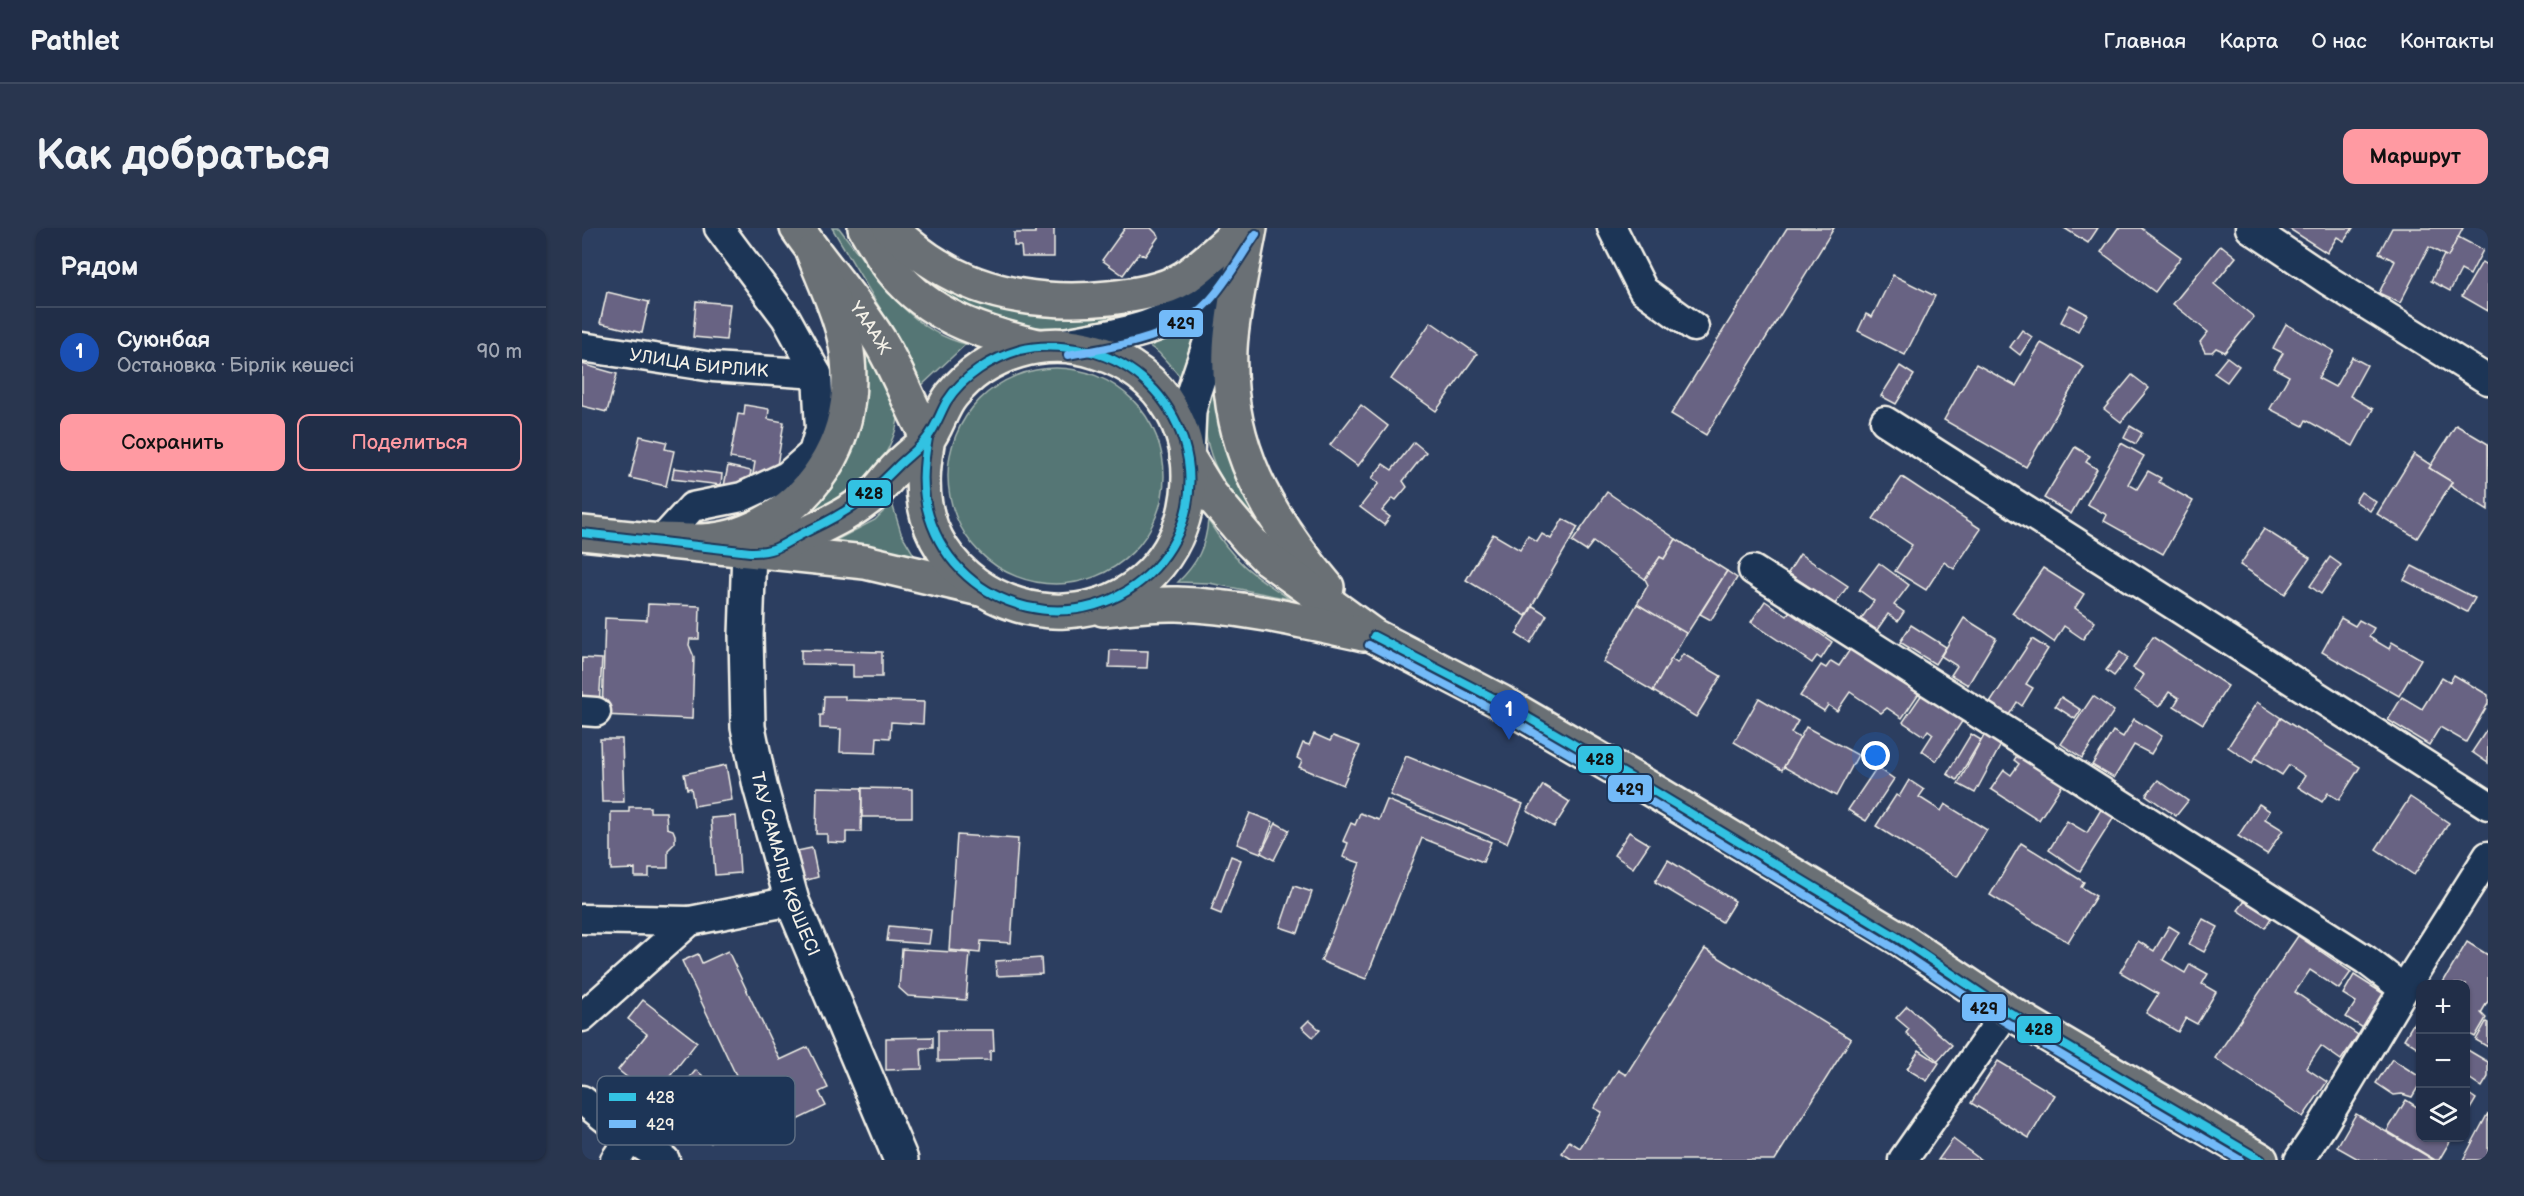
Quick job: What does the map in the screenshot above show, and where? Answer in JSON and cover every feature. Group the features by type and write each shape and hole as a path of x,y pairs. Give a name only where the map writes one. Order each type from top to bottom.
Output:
{"main road":[{"path":"864,228 902,282 938,310 998,337 1098,352 1127,365 1152,385 1172,410 1184,440 1190,471 1188,503 1179,534 1162,561 1139,584 1112,600 1081,610"},
{"path":"890,228 937,266 974,282 1008,293 1050,300 1086,300 1131,296 1183,278 1247,228"},
{"path":"1247,228 1230,347 1230,385 1241,443 1262,497 1278,523 1331,592 1374,636"},
{"path":"662,540 702,542 719,539 764,524 794,504 831,457 841,435 847,412 850,378 848,357 841,327 805,240"},
{"name":"ҮАААЖ","path":"805,240 878,338 904,384 914,411 928,438"},
{"path":"981,589 956,568 936,539 925,506 922,472 928,438 938,415 970,376 991,362 1014,352 1052,346"},
{"path":"761,551 846,513 875,492 928,438"},
{"path":"1187,456 1211,495 1268,559 1374,636 1501,702 1642,784 1900,939 2007,1011 2261,1160"},
{"path":"582,533 865,562 981,589 1013,605 1047,612 1174,604 1208,606 1278,616 1374,636"}],"street":[{"path":"662,540 692,507 742,497 787,476 813,453 820,429 817,374 786,318 719,228"},
{"path":"1052,346 1134,332 1158,323 1179,311 1198,297 1247,228"},
{"path":"1187,456 1189,411 1194,391 1247,228"},
{"path":"1612,228 1642,290 1694,327"},
{"path":"2250,228 2329,281 2488,380"},
{"name":"УЛИЦА БИРЛИК","path":"582,347 713,367 791,370 817,374"},
{"path":"1885,421 2488,805"},
{"name":"ТАУ САМАЛЫ КӨШЕСІ","path":"761,551 746,635 748,727 760,786 792,901 901,1160"},
{"path":"1753,570 2366,960 2404,989"},
{"path":"2299,1160 2328,1117 2404,989 2488,856"},
{"path":"582,919 690,921 792,901"},
{"path":"582,1017 690,921"},
{"path":"1903,1160 2007,1011"},
{"path":"582,1100 597,1118"},
{"path":"622,1149 665,1160"}],"green space":[{"path":"832,228 839,228 879,281 909,313 926,327 966,344 922,385 880,308"},
{"path":"903,257 1150,304 1156,311 1088,325 1035,327 1010,323 964,306 922,276"},
{"path":"1211,310 1185,382 1159,353 1141,340"},
{"path":"855,333 889,386 898,411 896,429 884,456 868,478 848,494 810,512 844,468 859,435 863,418 865,379"},
{"path":"1217,359 1242,485 1266,535 1231,493 1208,446 1205,409"},
{"path":"1045,368 1067,368 1097,376 1116,386 1133,399 1146,416 1156,435 1164,465 1164,487 1156,517 1146,536 1133,553 1116,566 1087,580 1067,584 1045,584 1025,580 1005,571 987,560 972,545 952,507 948,487 948,465 952,445 961,425 972,407 987,392 1025,372"},
{"path":"892,503 901,533 917,560 827,545 875,520"},
{"path":"1208,520 1243,565 1290,599 1209,583 1178,582 1199,554"}],"building":[{"path":"1035,228 1054,228 1054,257 1022,257 1021,246 1014,246 1014,233 1035,233"},
{"path":"1125,228 1151,228 1159,236 1145,256 1139,253 1123,275 1102,260"},
{"path":"1787,228 1834,228 1706,435 1671,414"},
{"path":"2064,228 2098,228 2088,243"},
{"path":"2118,228 2141,228 2181,257 2155,292 2101,252"},
{"path":"2288,228 2353,228 2344,241 2337,237 2327,253"},
{"path":"2392,228 2463,228 2448,257 2429,247 2400,303 2379,293 2395,261 2379,253"},
{"path":"2458,237 2483,250 2470,275 2461,270 2450,291 2431,281 2444,255 2448,257"},
{"path":"2221,245 2236,257 2214,284 2254,317 2225,352 2216,348 2212,352 2205,352 2200,342 2208,332 2173,304"},
{"path":"2482,262 2488,266 2488,311 2462,296"},
{"path":"1893,275 1935,296 1905,355 1858,331 1866,314 1872,317"},
{"path":"607,292 649,302 642,333 600,323"},
{"path":"696,301 730,304 726,340 693,337"},
{"path":"2070,305 2087,314 2078,331 2061,322"},
{"path":"1431,322 1477,354 1436,411 1391,379"},
{"path":"2286,324 2334,351 2318,378 2335,387 2352,357 2367,365 2350,396 2373,409 2353,446 2306,420 2303,426 2270,409 2289,376 2274,368 2283,353 2273,348"},
{"path":"2022,330 2032,337 2020,355 2010,347"},
{"path":"2041,343 2084,367 2026,467 1944,420 1976,364 2016,386"},
{"path":"2227,357 2239,366 2227,382 2214,373"},
{"path":"582,364 617,374 607,412 582,406"},
{"path":"1900,366 1914,375 1896,404 1881,396"},
{"path":"2132,375 2149,388 2121,422 2104,409"},
{"path":"745,405 769,409 768,419 784,422 775,478 753,474 755,462 730,458 738,414 744,415"},
{"path":"1361,405 1388,426 1358,466 1330,445"},
{"path":"2456,425 2488,444 2488,510 2450,486 2452,482 2429,468"},
{"path":"2130,426 2142,433 2136,444 2124,438"},
{"path":"640,436 667,442 665,449 674,451 666,486 630,478"},
{"path":"1414,442 1426,452 1403,481 1407,487 1382,511 1390,517 1384,525 1360,507 1379,483 1372,478 1383,464 1392,470"},
{"path":"2121,443 2144,456 2128,484 2137,489 2148,471 2161,478 2159,482 2193,501 2163,554 2104,521 2107,515 2087,504"},
{"path":"2075,447 2090,456 2086,462 2097,469 2071,514 2044,498"},
{"path":"2414,454 2431,465 2429,468 2452,482 2417,538 2377,514"},
{"path":"728,466 751,471 747,491 724,486"},
{"path":"674,468 722,474 721,485 672,479"},
{"path":"1902,477 1981,529 1954,569 1944,562 1926,590 1895,571 1912,545 1873,519"},
{"path":"1607,492 1676,539 1664,559 1660,557 1645,579 1593,542 1586,551 1572,542"},
{"path":"2361,492 2376,502 2370,511 2355,501"},
{"path":"1563,519 1578,527 1526,616 1466,580 1493,534 1520,550 1528,536 1537,542 1542,534 1551,539"},
{"path":"2264,529 2310,558 2285,594 2240,565"},
{"path":"1676,539 1727,571 1686,635 1637,604 1648,585 1645,579 1660,557 1664,559"},
{"path":"1800,554 1848,586 1835,604 1788,573"},
{"path":"2330,557 2341,565 2321,594 2310,586"},
{"path":"1879,563 1909,585 1894,605 1904,612 1898,621 1888,614 1877,630 1861,619 1874,601 1859,590"},
{"path":"2412,566 2475,598 2467,612 2404,580"},
{"path":"2043,568 2084,594 2075,608 2095,622 2083,639 2064,626 2054,642 2012,613"},
{"path":"1727,571 1737,578 1711,620 1700,614"},
{"path":"1765,601 1787,616 1789,612 1832,642 1821,659 1817,656 1812,663 1751,622"},
{"path":"648,604 700,606 699,639 690,639 689,645 694,657 692,719 602,715 605,618 647,620"},
{"path":"1637,604 1686,633 1653,691 1603,662"},
{"path":"1533,606 1547,615 1530,643 1516,634"},
{"path":"1964,618 1996,638 1968,685 1951,675 1957,666 1941,656"},
{"path":"2341,618 2355,626 2359,620 2374,628 2369,637 2389,649 2392,642 2421,659 2399,696 2322,652"},
{"path":"1911,625 1946,647 1935,664 1900,642"},
{"path":"2153,637 2228,686 2203,724 2174,706 2179,698 2169,692 2159,707 2134,690 2144,675 2133,668"},
{"path":"2032,639 2048,649 2026,684 2033,688 2022,706 2017,702 2009,715 1990,703"},
{"path":"1851,648 1919,693 1902,718 1887,708 1881,713 1850,692 1837,711 1828,705 1824,711 1800,696 1821,665 1826,668 1831,661 1839,666"},
{"path":"801,650 882,652 882,677 853,677 853,665 801,664"},
{"path":"1110,650 1148,651 1147,668 1109,667"},
{"path":"2120,652 2128,658 2114,676 2106,670"},
{"path":"1683,654 1721,676 1696,717 1653,691 1671,659 1677,663"},
{"path":"582,658 602,659 599,706 582,705"},
{"path":"2454,675 2488,695 2488,704 2466,742 2440,727 2429,745 2388,720 2402,697 2422,709 2442,677 2450,682"},
{"path":"1922,694 1963,720 1936,761 1922,751 1933,734 1928,730 1924,736 1903,722"},
{"path":"824,696 845,696 845,700 924,702 923,724 891,722 890,738 877,737 876,753 840,752 841,729 820,728"},
{"path":"2093,696 2114,711 2082,758 2061,744"},
{"path":"2061,697 2081,710 2075,719 2055,706"},
{"path":"1759,698 1798,721 1791,733 1800,738 1782,770 1734,742"},
{"path":"2257,702 2281,718 2252,763 2228,747"},
{"path":"2281,718 2360,767 2339,800 2328,793 2322,802 2298,787 2305,776 2289,765 2282,775 2255,758"},
{"path":"2134,719 2162,736 2151,754 2134,745 2114,778 2092,765 2113,731 2123,737"},
{"path":"1806,727 1858,755 1836,796 1784,767"},
{"path":"2488,728 2488,763 2472,752"},
{"path":"1986,732 2003,741 1975,793 1958,784"},
{"path":"1314,734 1330,741 1333,736 1360,746 1343,785 1299,767 1302,761 1297,758 1303,743 1309,745"},
{"path":"1971,734 1981,740 1957,780 1947,774"},
{"path":"600,739 622,739 624,802 602,802"},
{"path":"2019,753 2064,782 2039,820 1991,789 2004,770 2011,775 2019,764 2014,760"},
{"path":"1406,756 1523,804 1507,843 1390,795"},
{"path":"726,765 732,800 694,806 691,788 687,789 684,774"},
{"path":"1877,767 1894,779 1866,821 1848,810"},
{"path":"1909,780 1924,790 1919,797 1941,811 1945,804 1987,830 1957,877 1876,826 1896,795 1899,797"},
{"path":"2158,780 2188,801 2176,816 2146,795"},
{"path":"1543,785 1570,802 1554,827 1527,811"},
{"path":"817,787 862,788 861,832 846,832 846,843 827,842 827,834 816,834"},
{"path":"862,788 912,789 912,817 862,817"},
{"path":"2410,797 2449,823 2414,875 2376,849"},
{"path":"1387,800 1491,842 1483,862 1422,838 1366,979 1321,961 1360,863 1343,857 1348,843 1343,841 1351,823 1355,825 1360,813 1379,820"},
{"path":"2259,804 2270,811 2265,819 2283,830 2267,854 2238,836"},
{"path":"2103,806 2116,814 2080,871 2049,850 2067,821 2087,833"},
{"path":"629,807 650,807 650,812 666,812 667,828 673,830 675,835 675,843 668,850 668,868 649,868 649,877 635,877 635,869 611,870 611,812 629,812"},
{"path":"1250,813 1273,822 1261,853 1237,844"},
{"path":"736,816 740,873 715,875 711,818"},
{"path":"1276,823 1289,830 1274,860 1261,853"},
{"path":"1629,832 1649,844 1633,868 1614,855"},
{"path":"957,835 1018,839 1011,943 981,941 980,953 949,950"},
{"path":"2021,843 2084,882 2081,887 2096,896 2068,942 1990,895"},
{"path":"812,848 818,877 804,881 797,851"},
{"path":"1231,856 1241,860 1221,914 1211,910"},
{"path":"1668,860 1735,901 1722,922 1655,882"},
{"path":"1294,886 1312,892 1298,933 1280,927"},
{"path":"2245,901 2271,918 2265,928 2238,910"},
{"path":"2203,919 2218,927 2204,952 2189,944"},
{"path":"889,926 931,930 929,944 887,941"},
{"path":"2169,926 2179,932 2163,960 2185,973 2190,964 2208,974 2202,984 2216,992 2197,1024 2186,1018 2178,1032 2146,1013 2158,994 2120,972 2138,941 2154,951"},
{"path":"2298,936 2351,972 2339,989 2310,970 2295,992 2358,1035 2341,1060 2321,1046 2306,1068 2327,1082 2303,1117 2215,1058"},
{"path":"2467,942 2488,955 2488,1001 2481,1013 2486,1018 2475,1037 2470,1034 2470,980 2444,980"},
{"path":"902,949 970,953 966,1000 908,996 899,988"},
{"path":"1705,949 1851,1039 1775,1160 1573,1160 1562,1153 1569,1141 1580,1148 1602,1112 1594,1108 1618,1070 1626,1075"},
{"path":"728,951 780,1060 808,1047 828,1088 819,1092 826,1106 795,1121 795,1076 736,1076 682,961 698,954 702,963"},
{"path":"1041,958 1042,974 997,976 996,961"},
{"path":"2354,975 2384,994 2363,1028 2346,1017 2356,1002 2343,994"},
{"path":"643,1000 697,1042 670,1076 626,1076 618,1070 647,1034 628,1019"},
{"path":"1907,1006 1952,1045 1938,1061 1906,1033 1909,1029 1896,1018"},
{"path":"2416,1019 2416,1046 2404,1039"},
{"path":"1309,1020 1320,1030 1313,1037 1302,1027"},
{"path":"2486,1022 2488,1023 2488,1047 2476,1040"},
{"path":"938,1030 993,1030 994,1050 990,1051 990,1060 938,1061"},
{"path":"933,1037 933,1048 921,1048 922,1069 886,1070 886,1038"},
{"path":"1919,1050 1939,1063 1927,1081 1907,1069"},
{"path":"2470,1051 2488,1062 2488,1077 2482,1087 2470,1079"},
{"path":"2392,1059 2416,1074 2416,1090 2412,1097 2402,1094 2394,1095 2376,1083"},
{"path":"1998,1061 2055,1095 2029,1138 1971,1103"},
{"path":"696,1070 703,1076 691,1076"},
{"path":"2470,1095 2476,1099 2470,1109"},
{"path":"2406,1100 2416,1106 2416,1142 2450,1142 2439,1160 2435,1160 2387,1131"},
{"path":"2488,1113 2488,1160 2463,1160"},
{"path":"2356,1114 2434,1160 2360,1160 2337,1147"},
{"path":"1953,1139 1981,1160 1938,1160"}],"transit line":[{"name":"429","path":"1068,355 1143,339 1161,333 1194,315 1215,294 1256,234"},
{"name":"428","path":"582,533 750,552 774,549 846,511 875,488 924,442 947,401 961,384 979,369 1009,353 1045,346 1088,351 1122,364 1149,385 1170,411 1183,441 1189,473 1187,506 1176,538 1155,568 1126,591 1094,605 1061,610 1027,607 995,595 967,576 944,549 929,516 925,497 924,468 928,438"},
{"name":"428","path":"1374,636 1501,702 1642,784 1900,939 2007,1011 2261,1160"},
{"name":"429","path":"1369,645 1496,711 1637,793 1894,948 2002,1020 2240,1160"}],"place":[{"name":"Суюнбая","path":"1509,740"}]}
